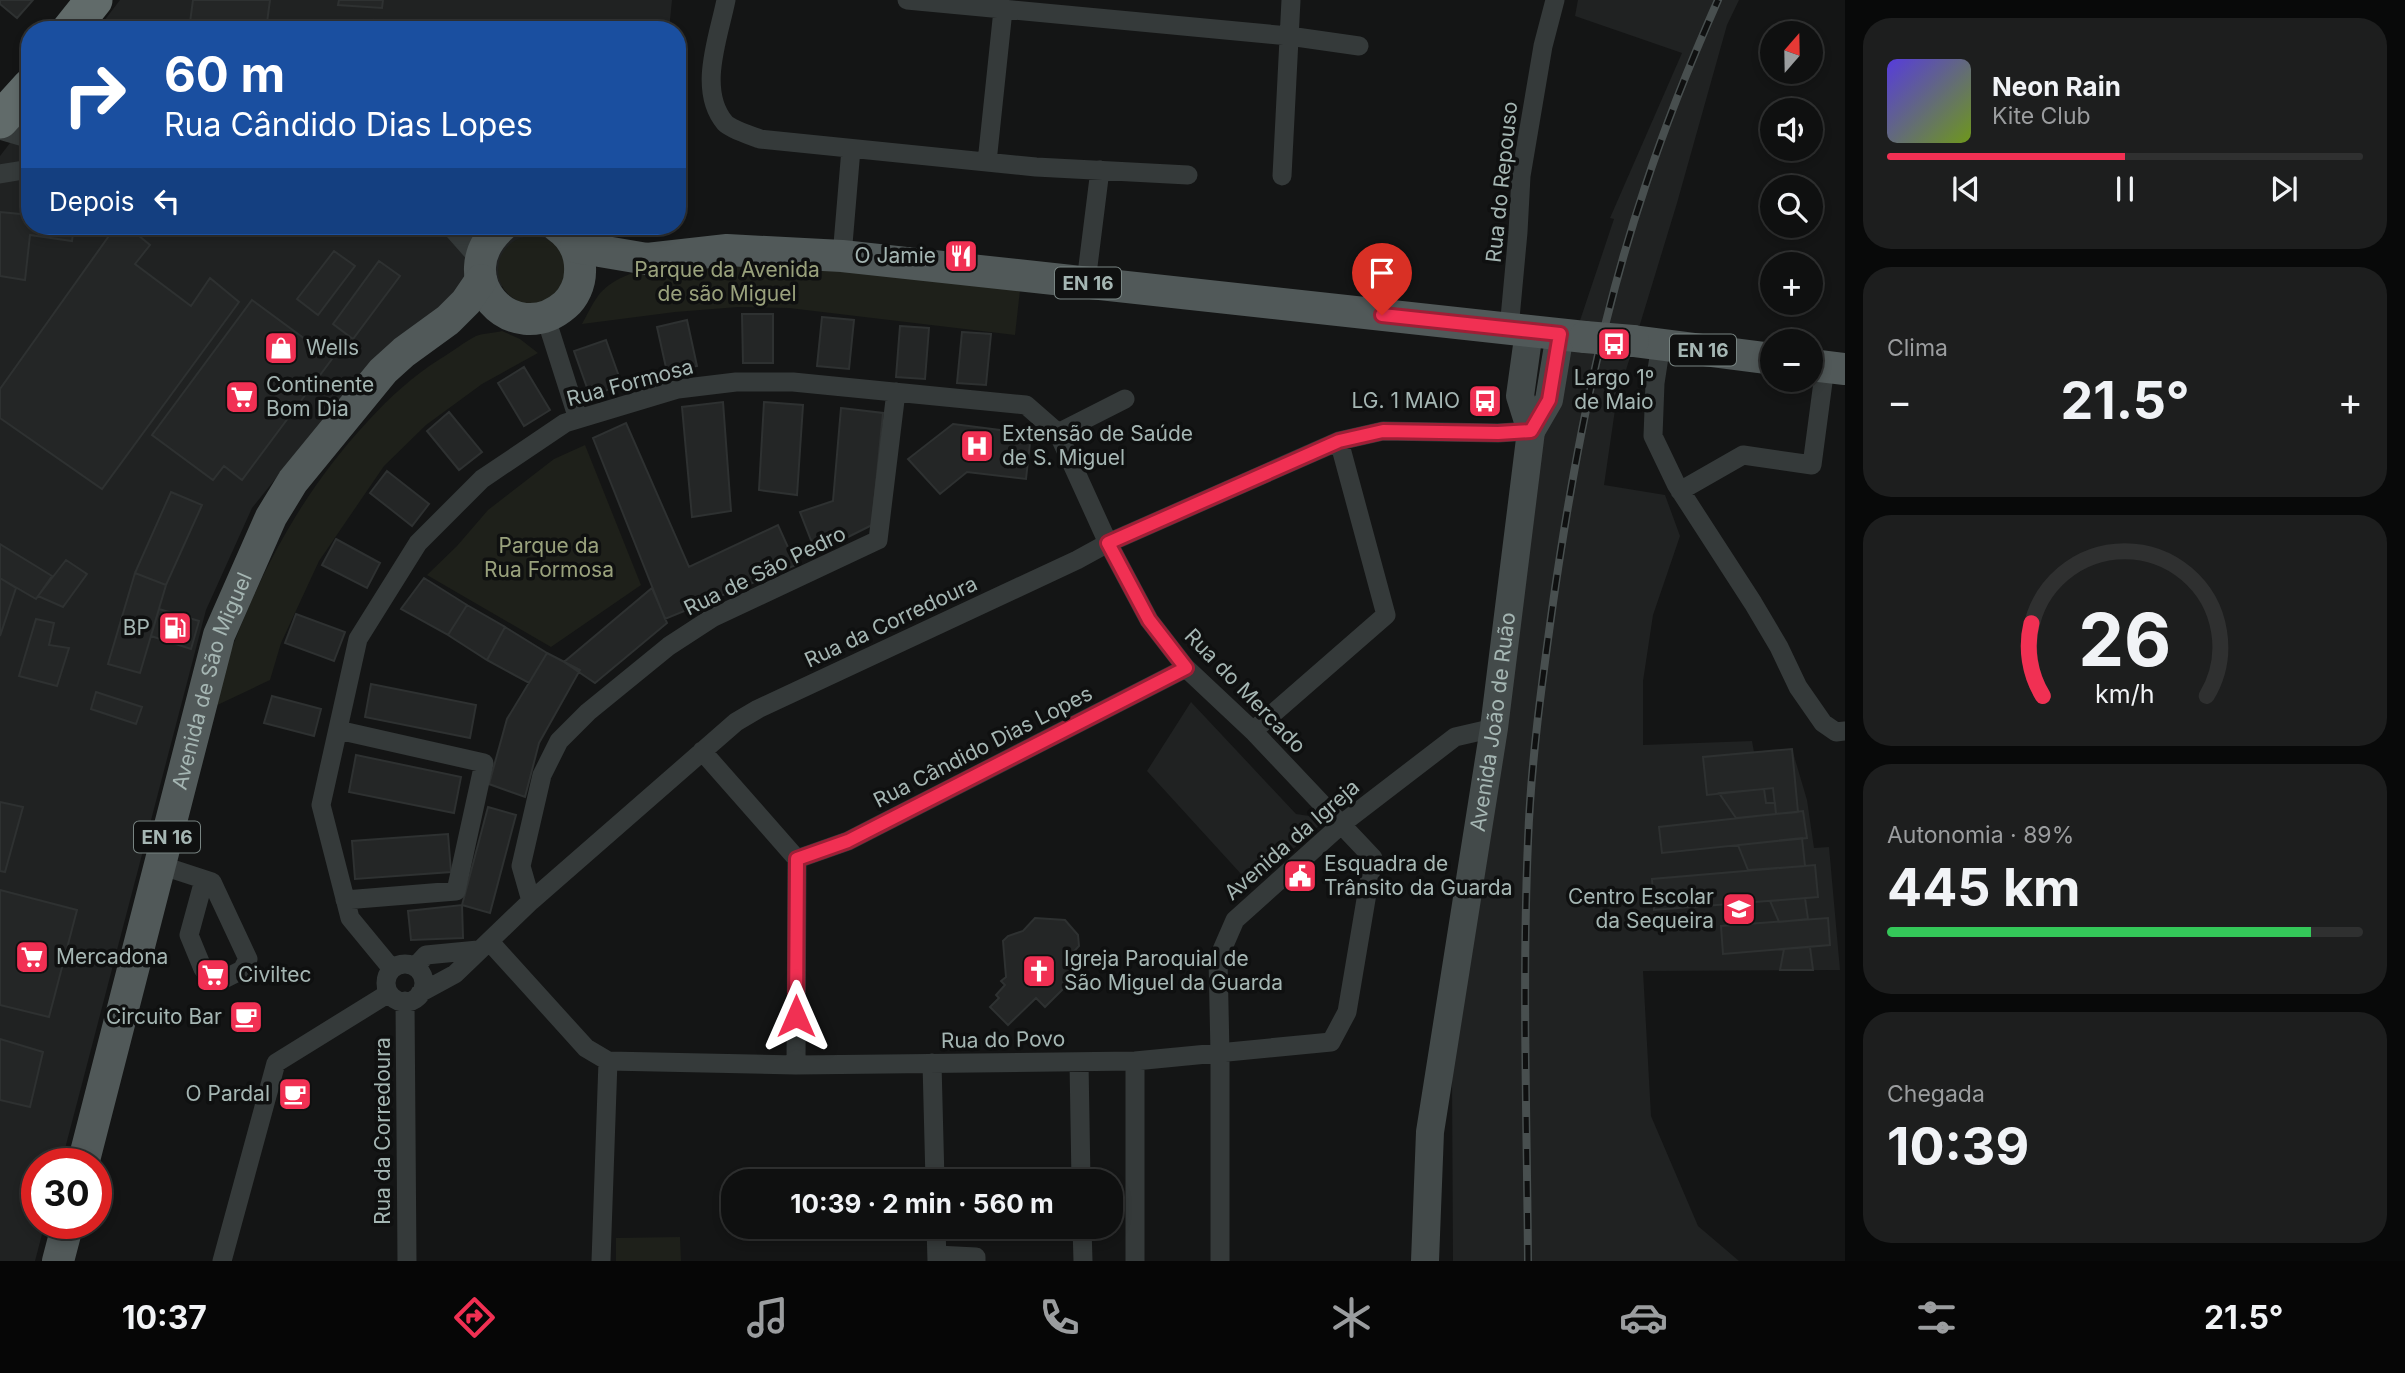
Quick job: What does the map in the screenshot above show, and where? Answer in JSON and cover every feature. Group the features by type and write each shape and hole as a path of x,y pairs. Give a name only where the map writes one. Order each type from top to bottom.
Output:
{"highway":[{"path":"77,21 94,0"},
{"path":"0,120 21,89"}],"main road":[{"name":"EN 16","path":"480,270 484,246 491,235"},
{"name":"EN 16","path":"567,236 648,258"},
{"name":"EN 16","path":"543,317 556,312 568,302 576,290 580,261 567,236"},
{"name":"EN 16","path":"576,290 648,258 727,250 842,256 1647,342 1760,357"},
{"path":"480,270 485,292 501,310 521,318 543,317"},
{"name":"Avenida de São Miguel","path":"87,1148 219,635 271,517 293,481 383,371 448,320 466,302 480,270"},
{"name":"Avenida de São Miguel","path":"340,424 397,376 456,332 482,315 501,310"},
{"path":"1519,330 1520,397 1531,431"},
{"path":"1531,431 1549,400 1573,335"},
{"name":"Avenida João de Ruão","path":"1424,1261 1430,1132 1494,728 1531,431"},
{"path":"58,1261 64,1239"}],"street":[{"path":"726,0 712,70 713,100 726,124 760,139 986,162 1188,175"},
{"path":"908,0 1289,36 1360,46"},
{"path":"1282,176 1291,0"},
{"name":"Rua do Repouso","path":"1519,330 1518,232 1521,176 1543,46 1555,0"},
{"path":"986,162 1003,10"},
{"path":"0,130 21,136"},
{"path":"842,256 851,149"},
{"path":"0,174 21,170"},
{"path":"1086,282 1100,170"},
{"path":"456,235 480,270"},
{"path":"543,317 578,419"},
{"path":"1647,342 1655,383 1653,436 1680,491 1779,647 1798,687 1823,723 1836,732 1845,731"},
{"path":"1680,491 1743,456 1812,465 1827,367"},
{"name":"Rua Formosa","path":"392,969 349,918 321,805 358,639 418,543 482,479 565,423 678,389 736,382 793,382 1026,405 1058,433 1108,543"},
{"name":"Rua de São Pedro","path":"531,901 522,866 542,775 559,741 588,712 668,646 712,618 878,540 895,392"},
{"path":"1058,433 1125,399"},
{"name":"Rua da Corredoura","path":"405,996 455,974 531,901 702,751 736,722 758,709 1108,543 1339,441 1383,431 1531,431"},
{"path":"1252,731 1386,615 1339,441"},
{"name":"Rua do Mercado","path":"1108,543 1149,620 1186,668 1343,823"},
{"name":"Rua Cândido Dias Lopes","path":"797,859 848,841 1186,668"},
{"name":"Avenida da Igreja","path":"1220,1261 1218,959 1235,920 1343,823 1455,737 1494,728"},
{"path":"338,730 484,763 456,891 345,900"},
{"path":"702,751 797,859 796,1065"},
{"name":"Rua do Povo","path":"608,1061 796,1065 1135,1061 1331,1042 1347,1012 1373,858 1343,823"},
{"path":"160,864 204,880 212,883 248,959 242,970 226,978 203,969 188,935 204,880"},
{"path":"392,969 403,964 415,967 426,955 484,946 586,1048 608,1061 601,1261"},
{"name":"Rua da Corredoura","path":"405,996 423,982 420,971 415,967"},
{"name":"Rua da Corredoura","path":"392,969 386,984 405,996"},
{"path":"222,1261 276,1063 405,996"},
{"name":"Rua da Corredoura","path":"405,996 407,1261"},
{"path":"1135,1061 1135,1261"},
{"path":"1079,1062 1081,1169"},
{"path":"932,1063 935,1169"},
{"path":"936,1239 937,1258 976,1256 976,1261"},
{"path":"1082,1239 1083,1261"}],"shaded area":[{"path":"120,0 672,0 670,21 104,21"},
{"path":"1578,0 1739,0 1727,25 1677,203 1616,403 1604,485 1665,495 1680,536 1653,615 1643,681 1643,745 1752,741 1754,752 1792,749 1807,800 1814,848 1829,847 1840,970 1643,971 1651,1116 1698,1226 1739,1261 1453,1261 1452,1076 1544,428 1614,219 1610,218 1682,53 1575,16"},
{"path":"21,129 21,235 606,235 434,320 318,426 252,508 206,610 65,1148 21,1148 21,1239 41,1239 35,1261 0,1261 0,156"},
{"path":"1191,702 1296,814 1316,817 1322,823 1252,886 1147,771"}],"green space":[{"path":"532,236 545,239 556,246 563,257 566,270 563,283 556,294 545,301 532,304 519,301 508,294 501,283 498,270 501,257 508,246 519,239"},
{"name":"Parque da Avenida de são Miguel","path":"730,256 1020,290 1015,335 789,308 738,307 582,324 598,296 609,285 624,277 659,266"},
{"path":"502,331 520,339 538,353 482,384 426,425 384,466 319,561 281,643 270,680 211,708 239,629 273,555 315,486 340,453 368,421 420,372 476,336"},
{"name":"Parque da Rua Formosa","path":"585,445 641,585 551,647 427,575 488,510 554,459"},
{"path":"680,1237 681,1261 616,1261 616,1238"}],"building":[{"path":"0,0 33,0 17,18 0,4"},
{"path":"193,0 270,0 267,21 190,21"},
{"path":"339,0 383,0 382,8 338,5"},
{"path":"0,212 21,214 21,235 30,235 25,280 0,276"},
{"path":"30,235 73,235 72,241"},
{"path":"110,235 138,235 150,245 135,264 191,306 210,278 239,302 102,489 0,418 0,389"},
{"path":"334,251 355,266 318,315 297,299"},
{"path":"379,261 400,276 353,339 333,324"},
{"name":"Continente Bom Dia","path":"252,300 332,359 242,480 224,466 213,480 152,435"},
{"path":"742,314 773,314 773,363 743,363"},
{"path":"822,317 854,320 849,369 817,366"},
{"path":"687,320 697,366 667,372 657,327"},
{"path":"900,326 929,328 925,379 896,377"},
{"path":"962,332 991,334 986,385 957,383"},
{"path":"606,340 622,385 590,396 574,351"},
{"path":"524,367 550,410 524,426 498,383"},
{"path":"723,402 731,511 692,517 682,407"},
{"path":"764,402 803,405 797,495 759,490"},
{"path":"841,408 883,413 872,525 816,553 800,512 833,501"},
{"path":"449,412 482,452 459,470 427,431"},
{"path":"626,423 689,567 778,525 796,565 665,619 593,438"},
{"name":"Extensão de Saúde de S. Miguel","path":"953,424 1031,434 1026,479 967,472 940,494 908,459"},
{"path":"387,471 429,504 412,526 370,493"},
{"path":"171,492 202,505 166,585 135,573"},
{"path":"336,539 380,563 367,588 322,565"},
{"path":"0,544 52,576 36,599 0,578"},
{"path":"66,560 87,574 63,607 38,596"},
{"path":"135,573 166,585 140,673 108,664"},
{"path":"0,578 16,588 0,636"},
{"path":"424,578 467,605 448,635 401,609"},
{"path":"652,588 667,623 595,683 564,662"},
{"path":"467,605 505,627 487,660 448,635"},
{"name":"BP","path":"159,609 199,621 191,649 151,636"},
{"path":"296,614 345,632 334,661 285,643"},
{"path":"36,619 54,623 49,645 69,648 57,686 19,676"},
{"path":"505,627 547,653 529,683 487,660"},
{"path":"547,653 580,670 539,743 525,797 489,784 507,719"},
{"path":"371,684 476,705 470,738 365,717"},
{"path":"96,692 142,707 136,724 91,709"},
{"path":"272,696 321,709 314,736 264,723"},
{"path":"1792,749 1798,812 1776,814 1773,788 1707,795 1703,757"},
{"path":"356,755 461,777 454,813 349,792"},
{"path":"1764,789 1766,803 1775,803 1776,814 1736,818 1719,793"},
{"path":"0,802 23,807 5,872 0,871"},
{"path":"488,807 516,815 490,913 462,905"},
{"path":"1803,811 1807,838 1662,853 1659,827"},
{"path":"448,834 451,872 355,879 352,841"},
{"path":"1802,838 1805,866 1748,870 1738,845"},
{"path":"1815,865 1818,897 1654,910 1652,879"},
{"name":"Mercadona","path":"0,890 77,910 49,1017 0,1005"},
{"path":"1805,898 1808,919 1779,922 1770,901"},
{"path":"462,905 463,938 411,940 408,911"},
{"name":"Igreja Paroquial de São Miguel da Guarda","path":"1035,918 1065,920 1078,935 1079,946 1070,956 1069,967 1077,975 1045,1007 1036,998 1008,1025 990,1007 999,998 996,995 1005,985 1001,981 1006,977 1003,941 1008,936 1023,931"},
{"path":"1828,918 1830,945 1723,954 1721,926"},
{"path":"1810,947 1813,970 1780,970 1784,949"},
{"path":"0,1039 43,1052 30,1107 0,1100"}],"railway":[{"path":"1528,1261 1525,998 1528,841 1538,722 1561,550 1579,445 1614,289 1653,163 1718,0"}],"place":[{"name":"O Jamie","path":"961,256"},
{"name":"Largo 1º de Maio","path":"1614,344"},
{"name":"Wells","path":"281,348"},
{"name":"Continente Bom Dia","path":"242,397"},
{"name":"LG. 1 MAIO","path":"1485,401"},
{"name":"Extensão de Saúde de S. Miguel","path":"977,446"},
{"name":"BP","path":"175,628"},
{"name":"Esquadra de Trânsito da Guarda","path":"1300,876"},
{"name":"Centro Escolar da Sequeira","path":"1739,909"},
{"name":"Mercadona","path":"32,957"},
{"name":"Igreja Paroquial de São Miguel da Guarda","path":"1039,971"},
{"name":"Civiltec","path":"213,975"},
{"name":"Circuito Bar","path":"246,1017"},
{"name":"O Pardal","path":"295,1094"}],"route":[{"path":"796,1016 797,859 848,841 1186,668 1149,620 1108,543 1339,441 1383,431 1531,431 1549,400 1560,334 1382,315"}]}
